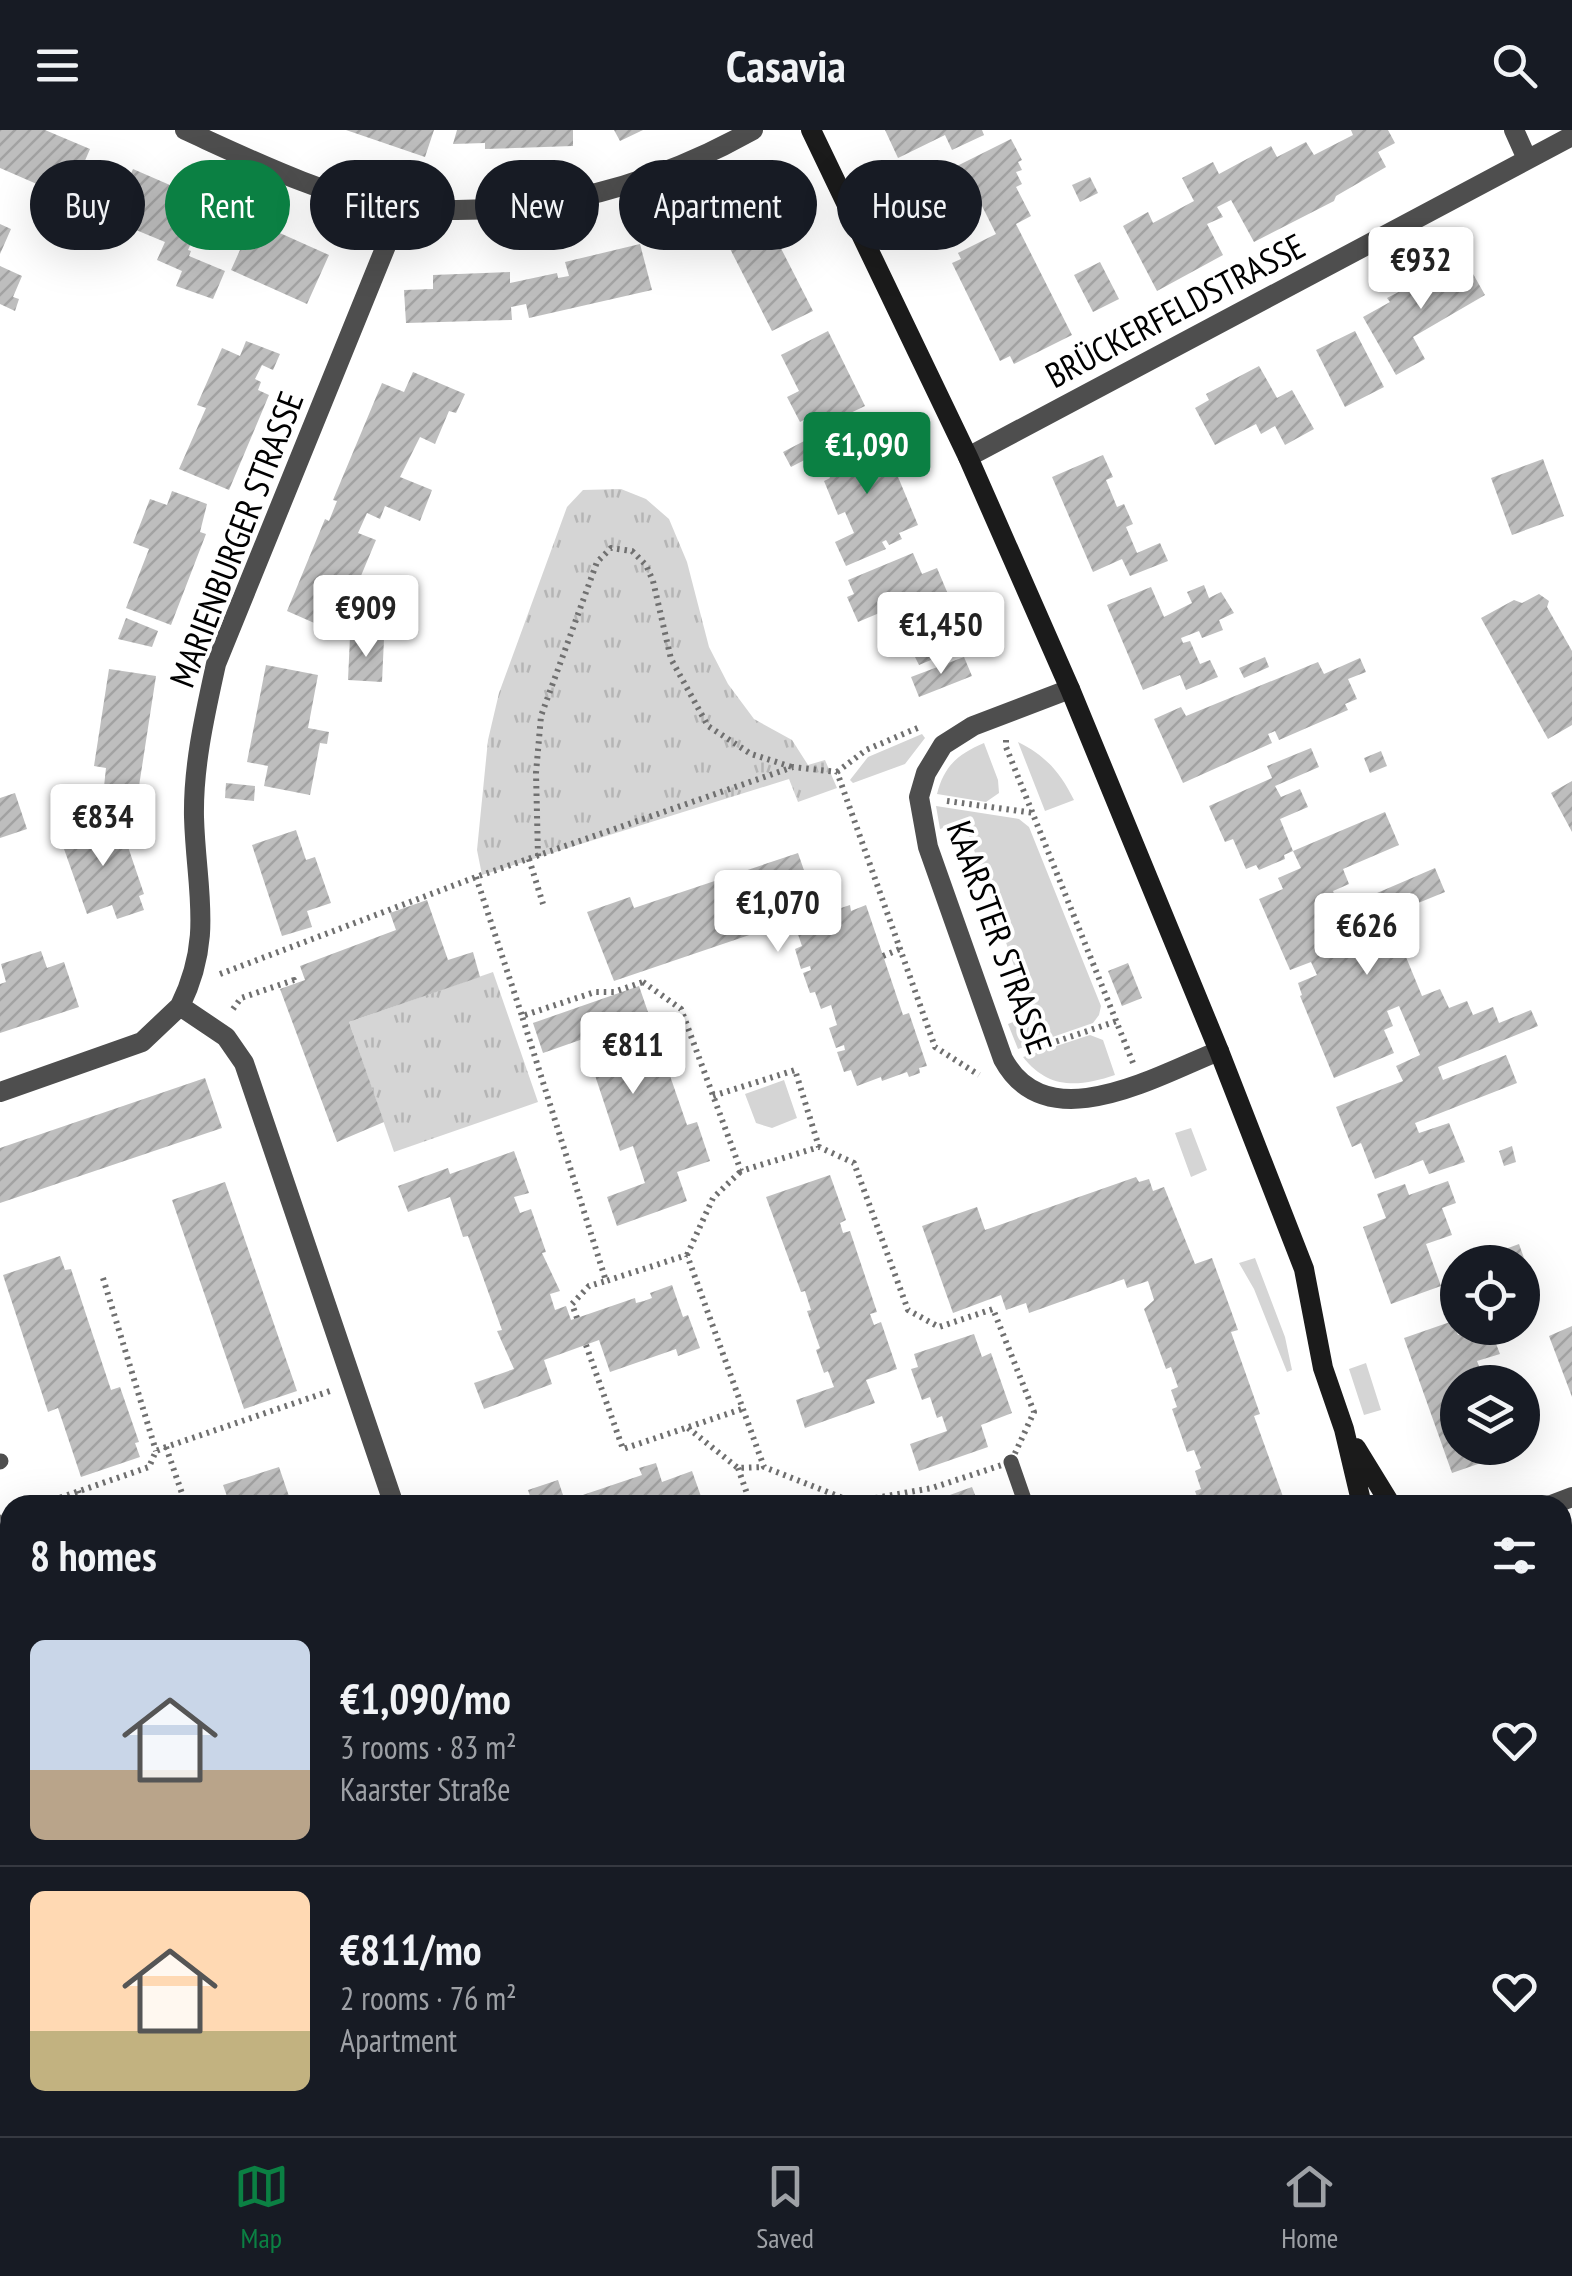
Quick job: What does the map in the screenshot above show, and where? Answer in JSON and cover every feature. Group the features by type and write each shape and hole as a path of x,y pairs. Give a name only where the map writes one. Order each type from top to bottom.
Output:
{"main road":[{"path":"811,130 968,456 1070,689 1220,1051 1304,1269 1323,1368 1344,1429 1360,1495"},
{"path":"1344,1429 1385,1495"}],"street":[{"path":"185,130 310,182"},
{"path":"455,210 502,211 562,202 632,184 716,150 753,130"},
{"path":"1514,130 1527,159"},
{"name":"BRÜCKERFELDSTRASSE","path":"968,456 1572,136"},
{"name":"MARIENBURGER STRASSE","path":"180,1006 191,984 202,944 194,814 203,725 216,664 384,250"},
{"path":"943,746 974,726 1070,689"},
{"name":"KAARSTER STRASSE","path":"943,746 926,772 919,797 928,847 1003,1059 1014,1077 1054,1098 1090,1099 1220,1051"},
{"path":"0,1092 132,1047 156,1031 180,1006 234,1045 244,1063 391,1495"}],"lane":[{"path":"1010,1462 1022,1495"}],"path":[{"path":"538,856 536,773 540,716 597,562 612,548 632,551 646,565 671,659 708,726 750,754 793,767 837,772 866,750 931,722 943,746"},
{"path":"1008,714 1006,746 1140,1083"},
{"path":"191,984 476,877 793,767"},
{"path":"837,772 935,1047 980,1076"},
{"path":"919,797 1035,813"},
{"path":"530,860 543,904"},
{"path":"476,877 606,1281"},
{"path":"882,956 900,949"},
{"path":"219,1031 241,998 294,980 295,984"},
{"path":"522,1016 595,992 614,992 643,982 681,1009 741,1171"},
{"path":"1003,1059 1117,1021"},
{"path":"917,1036 930,1032"},
{"path":"713,1096 795,1070 819,1147"},
{"path":"764,1466 687,1255 713,1198 741,1171 819,1147 854,1163 908,1310 939,1327 993,1309 1034,1412 1010,1462 932,1488 895,1495"},
{"path":"577,1318 572,1304 589,1286 687,1255"},
{"path":"67,1495 149,1467 156,1451 102,1278"},
{"path":"586,1345 622,1450 742,1409"},
{"path":"156,1451 354,1383"},
{"path":"687,1427 738,1468 747,1495"},
{"path":"166,1447 183,1495"},
{"path":"738,1468 764,1466 828,1495"},
{"path":"78,1491 79,1495"}],"green space":[{"path":"621,489 646,499 669,519 687,562 709,647 728,684 754,719 792,740 808,765 825,760 837,788 798,802 789,779 482,875 477,850 488,740 499,693 567,507 583,490"},
{"path":"922,734 925,738 905,764 853,783 850,780 868,757"},
{"path":"1018,742 1051,766 1074,800 1045,811"},
{"path":"984,743 999,793 986,802 937,794 953,762"},
{"path":"936,806 1019,819 1029,827 1101,1006 1093,1023 1018,1049 1008,1024 1031,1015 964,821 940,829"},
{"path":"493,972 538,1102 394,1152 349,1022"},
{"path":"1090,1035 1103,1040 1115,1075 1065,1083 1043,1075 1023,1057"},
{"path":"784,1080 797,1118 772,1128 756,1123 745,1094"},
{"path":"1191,1128 1207,1170 1191,1177 1175,1133"},
{"path":"1255,1258 1285,1337 1292,1370 1287,1372 1254,1289 1239,1263"},
{"path":"1366,1363 1381,1410 1364,1415 1349,1369"}],"building":[{"path":"0,130 45,130 90,149 85,160 30,160 30,181 0,168"},
{"path":"346,130 434,130 425,157"},
{"path":"457,130 573,130 573,146 485,149 485,143 453,144"},
{"path":"614,130 643,130 620,141"},
{"path":"885,130 982,130 984,135 952,150 945,135 898,158"},
{"path":"1351,130 1388,130 1395,143 1378,152 1386,167 1336,196 1334,201 1254,242 1231,200 1217,207 1223,217 1207,224 1223,255 1157,291 1123,226 1148,212 1153,223 1194,201 1182,178 1213,162 1219,174 1271,146 1277,157 1306,142 1314,155 1353,135"},
{"path":"1011,139 1022,160 1018,162 1022,170 1016,172 1022,184 1016,187 1031,216 1016,224 1072,335 1014,364 1010,356 1000,361 952,263 961,259 958,253 964,250 982,250 982,241 996,234 982,206 982,160 969,160"},
{"path":"145,174 165,183 165,242 145,234"},
{"path":"1090,177 1098,193 1080,202 1072,185"},
{"path":"0,224 11,229 0,254"},
{"path":"290,238 310,250 329,255 307,304 231,270 240,250 290,250"},
{"path":"165,242 165,250 191,251 189,256 225,271 213,299 176,286 182,271 157,260"},
{"path":"619,249 642,250 652,290 529,318 526,304 511,307 512,320 406,323 404,290 433,289 433,275 510,272 510,283 557,273 558,278 569,276 565,262"},
{"path":"731,250 782,250 813,311 772,331"},
{"path":"1464,258 1485,295 1413,337 1425,359 1396,375 1363,317 1390,302 1387,298"},
{"path":"1100,262 1119,299 1093,312 1074,275"},
{"path":"0,266 22,276 13,297 19,299 15,311 0,304"},
{"path":"828,331 865,406 817,429 811,416 800,422 787,397 799,391 781,355"},
{"path":"1355,331 1384,387 1345,407 1316,350"},
{"path":"246,341 280,354 273,370 262,365 255,379 261,382 258,390 269,395 229,490 179,469 206,408 197,405 222,348 240,356"},
{"path":"1259,366 1277,398 1292,390 1314,429 1285,445 1275,426 1261,434 1256,424 1215,445 1195,408 1209,400 1206,394"},
{"path":"413,372 465,394 456,413 449,411 435,444 420,437 400,477 432,490 420,521 385,506 380,519 367,513 358,533 376,540 337,633 287,611 325,519 329,521 337,501 333,500 382,383 404,392"},
{"path":"869,432 877,452 886,448 918,525 899,533 902,539 889,545 886,540 882,542 886,549 846,566 835,542 854,533 845,512 838,515 824,481 830,478 819,453"},
{"path":"808,439 816,454 791,467 783,452"},
{"path":"1103,455 1113,477 1106,480 1117,507 1124,504 1133,524 1126,527 1137,553 1160,543 1168,561 1130,576 1122,559 1093,572 1052,477"},
{"path":"1543,459 1564,516 1512,535 1491,478"},
{"path":"172,491 207,504 200,532 206,534 171,625 126,608 149,549 133,543 150,499 167,505"},
{"path":"913,553 922,574 937,568 969,644 919,665 913,653 903,657 884,611 858,622 847,597 854,594 848,580"},
{"path":"1204,585 1209,598 1221,592 1234,613 1219,620 1223,630 1202,638 1199,631 1181,638 1183,643 1190,641 1200,664 1210,660 1218,677 1186,690 1180,675 1143,690 1107,605 1151,587 1164,617 1192,603 1187,592"},
{"path":"1539,594 1549,601 1547,607 1572,651 1572,725 1548,739 1481,618 1514,600 1522,603"},
{"path":"126,618 158,631 152,647 118,639"},
{"path":"350,637 384,639 382,682 348,680"},
{"path":"964,657 972,676 919,697 911,677"},
{"path":"1265,657 1269,667 1244,678 1239,668"},
{"path":"1360,658 1366,672 1348,679 1357,699 1345,704 1348,710 1279,740 1275,731 1268,734 1272,743 1183,783 1154,719 1181,707 1186,716 1318,662 1324,674"},
{"path":"266,665 318,675 308,728 329,732 327,744 320,743 310,795 264,786 268,766 247,762"},
{"path":"109,669 156,676 137,799 143,799 142,816 94,813 95,796 103,796 106,768 94,766"},
{"path":"1311,748 1319,767 1275,786 1281,797 1300,789 1308,807 1280,819 1293,851 1284,855 1285,859 1259,870 1256,865 1246,869 1233,839 1225,842 1209,806 1272,778 1267,766"},
{"path":"1381,751 1387,766 1370,773 1364,758"},
{"path":"1572,781 1572,832 1551,793"},
{"path":"226,783 255,786 254,801 225,798"},
{"path":"15,793 27,829 0,838 0,798"},
{"path":"1385,812 1399,845 1343,869 1349,884 1333,891 1340,909 1435,868 1445,892 1406,908 1410,919 1366,938 1361,916 1323,932 1332,953 1361,940 1367,954 1399,940 1422,996 1440,989 1449,1008 1467,1001 1473,1015 1493,1007 1499,1023 1531,1010 1538,1026 1438,1067 1443,1080 1506,1055 1517,1083 1415,1123 1419,1133 1449,1123 1465,1162 1429,1174 1423,1160 1375,1179 1361,1143 1352,1147 1336,1107 1403,1081 1396,1066 1420,1055 1399,1006 1387,1011 1393,1026 1384,1030 1394,1053 1334,1078 1300,996 1298,983 1317,975 1311,962 1290,970 1259,899 1283,889 1278,878 1301,868 1293,851"},
{"path":"104,817 111,839 124,835 144,894 139,896 144,910 117,919 112,905 87,914 58,832"},
{"path":"296,830 306,860 315,857 331,903 307,911 312,927 282,936 252,845"},
{"path":"798,853 816,905 810,907 814,917 850,905 851,911 866,905 903,1015 909,1013 927,1066 919,1068 920,1073 909,1077 907,1072 882,1081 881,1077 857,1086 851,1070 844,1072 837,1052 845,1050 844,1045 836,1048 829,1028 837,1025 831,1005 821,1009 815,992 810,993 803,973 811,970 810,966 801,969 795,949 802,946 793,920 614,981 587,912 630,897 634,908"},
{"path":"427,900 448,960 473,952 480,977 349,1022 384,1122 337,1142 280,989 305,980 300,966 396,930 390,913"},
{"path":"41,951 47,968 64,962 79,1007 0,1033 0,984 6,982 1,964"},
{"path":"1128,963 1142,998 1122,1006 1108,971"},
{"path":"639,986 687,1125 697,1122 710,1161 677,1172 687,1201 617,1226 607,1197 645,1183 633,1146 620,1151 583,1039 543,1053 533,1023"},
{"path":"205,1078 222,1128 0,1203 0,1148"},
{"path":"1512,1146 1516,1162 1504,1166 1499,1151"},
{"path":"514,1151 529,1193 514,1197 520,1213 531,1209 546,1252 542,1253 560,1291 550,1294 555,1310 566,1306 571,1320 635,1298 636,1303 644,1301 652,1298 650,1293 672,1285 700,1348 678,1356 676,1349 610,1372 599,1340 544,1360 552,1384 484,1409 474,1383 514,1369 497,1331 502,1330 468,1236 463,1237 450,1197 408,1212 398,1186 448,1168 450,1174"},
{"path":"830,1175 846,1220 840,1223 843,1233 850,1231 877,1312 870,1314 874,1325 881,1322 897,1369 866,1380 875,1403 805,1428 796,1400 834,1387 816,1350 820,1348 807,1311 811,1310 805,1291 801,1292 766,1197"},
{"path":"1136,1177 1139,1182 1149,1179 1153,1191 1164,1187 1195,1264 1212,1258 1238,1330 1231,1332 1260,1414 1254,1416 1282,1495 1196,1495 1195,1491 1201,1489 1195,1471 1201,1468 1194,1450 1187,1452 1172,1409 1177,1407 1171,1390 1178,1387 1171,1367 1166,1369 1144,1309 1154,1300 1148,1281 1127,1288 1124,1279 1029,1313 1026,1303 1006,1310 1001,1295 953,1313 922,1226 977,1207 985,1230"},
{"path":"1448,1181 1456,1203 1442,1208 1452,1235 1426,1244 1440,1286 1391,1304 1363,1227 1386,1218 1377,1194 1405,1184 1409,1195"},
{"path":"225,1182 297,1391 244,1409 172,1200"},
{"path":"60,1256 65,1270 71,1269 111,1390 120,1387 139,1442 135,1443 140,1457 81,1477 58,1408 48,1412 3,1275"},
{"path":"1440,1326 1440,1345 1497,1345 1500,1354 1477,1361 1479,1365 1440,1365 1440,1439 1404,1338"},
{"path":"1572,1326 1572,1397 1549,1336"},
{"path":"974,1334 982,1357 991,1353 1012,1413 981,1425 988,1447 919,1471 910,1444 947,1431 942,1416 937,1418 930,1397 922,1400 911,1369 918,1367 914,1354"},
{"path":"656,1463 662,1482 692,1471 700,1495 583,1495 642,1475 639,1468"},
{"path":"1449,1465 1475,1465 1452,1473"},
{"path":"279,1467 289,1495 226,1495 223,1485"},
{"path":"558,1480 563,1495 530,1495 528,1490"},
{"path":"972,1487 975,1495 950,1495"}]}
